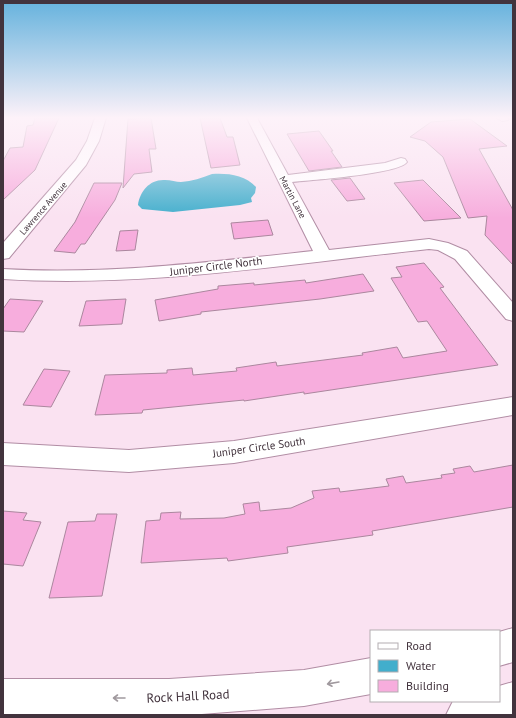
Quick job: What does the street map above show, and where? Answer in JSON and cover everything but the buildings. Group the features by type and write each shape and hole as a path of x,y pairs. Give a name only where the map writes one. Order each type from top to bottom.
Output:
{"street":[{"name":"Lawrence Avenue","path":"3,254 75,171 88,152"},
{"name":"Martin Lane","path":"270,152 323,254"},
{"path":"284,179 387,167 401,162"},
{"name":"Juniper Circle North","path":"3,274 51,277 159,273 323,254 428,244 442,246 461,255 513,315"},
{"name":"Juniper Circle South","path":"3,454 129,461 234,452 513,406"},
{"path":"500,649 513,645"},
{"name":"Rock Hall Road","path":"3,698 169,698 304,688 370,676"},
{"path":"465,715 513,701"}],"water":[{"path":"212,174 224,174 241,177 252,183 256,187 255,193 251,198 252,202 240,205 173,212 142,209 138,205 143,191 150,184 160,180 185,182"}]}
